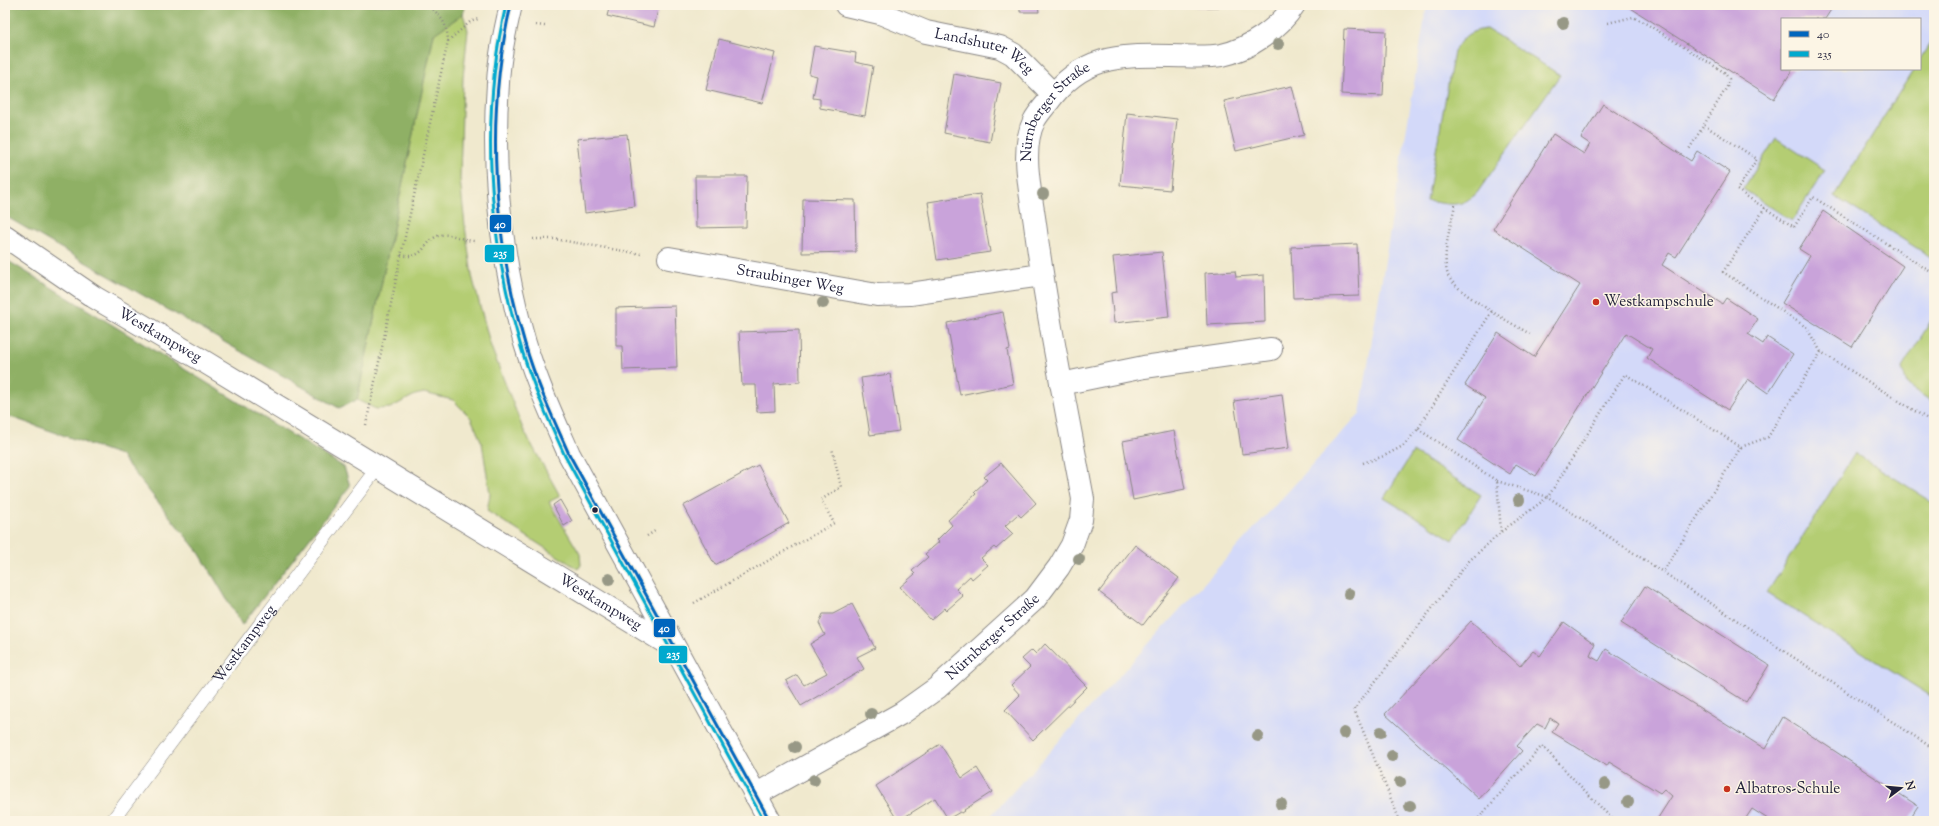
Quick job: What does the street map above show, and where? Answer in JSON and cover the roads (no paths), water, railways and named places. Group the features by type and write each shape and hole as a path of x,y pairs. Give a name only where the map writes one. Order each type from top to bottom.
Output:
{"street":[{"path":"511,5 498,82 497,160 499,203 503,240 521,330 548,406 569,454 674,648"},
{"name":"Landshuter Weg","path":"846,5 880,13 907,14 926,32 1000,47 1013,54 1053,94"},
{"name":"Nürnberger Straße","path":"755,795 902,713 931,693 1035,599 1051,578 1072,545 1081,520 1083,499 1042,275 1027,163 1029,138 1034,122 1053,94 1067,79 1093,64 1113,57 1135,55 1220,55 1242,49 1268,33 1289,13 1294,5"},
{"name":"Westkampweg","path":"5,236 94,297 369,462 674,648 770,821"},
{"name":"Straubinger Weg","path":"669,258 877,295 910,294 1042,275"},
{"path":"1061,384 1144,367 1272,349"}],"lane":[{"name":"Westkampweg","path":"112,821 369,462"}],"place":[{"name":"Westkampschule","path":"1596,302"},
{"name":"Albatros-Schule","path":"1727,789"}]}
